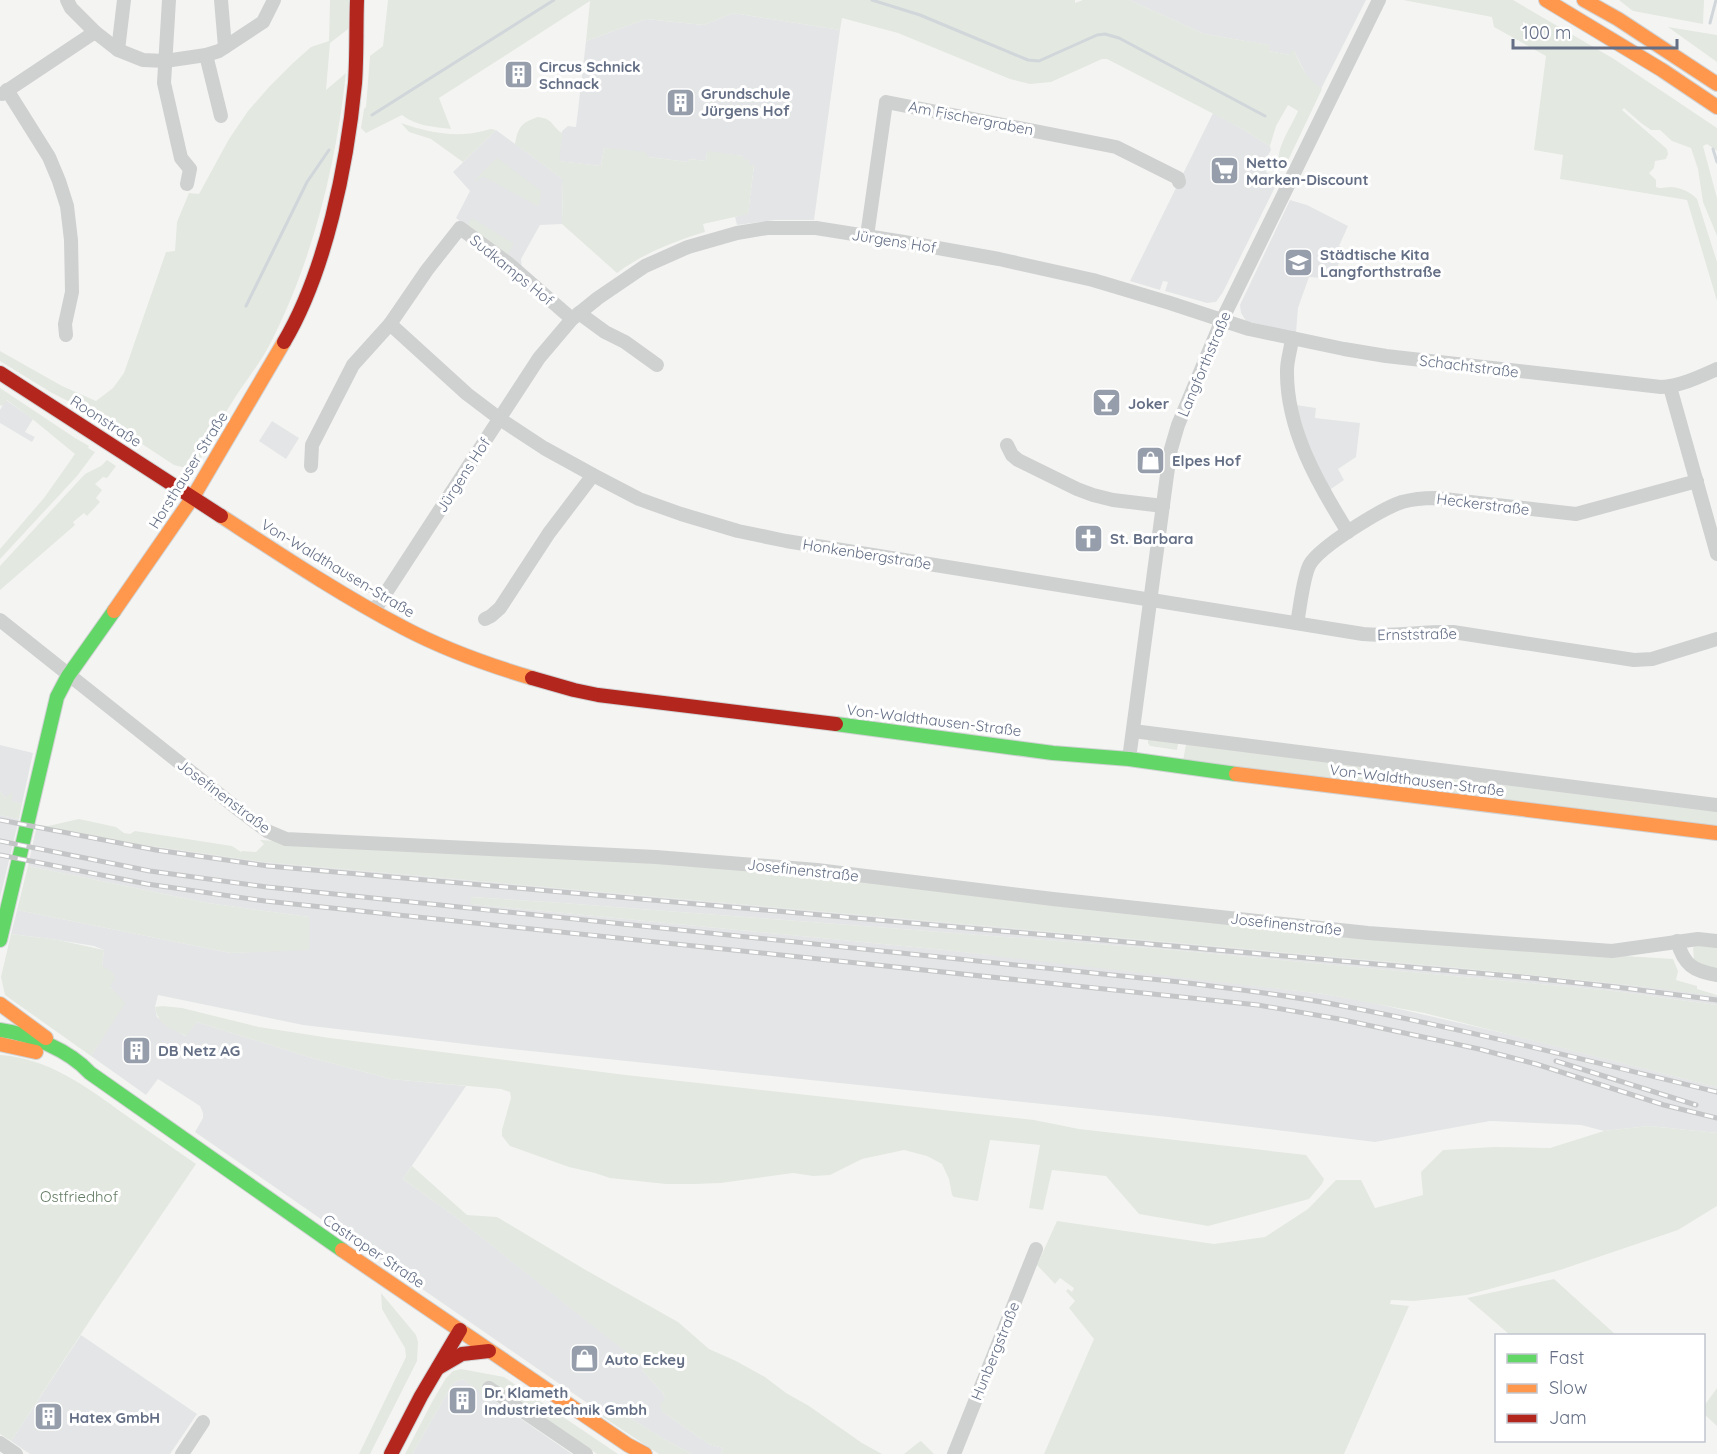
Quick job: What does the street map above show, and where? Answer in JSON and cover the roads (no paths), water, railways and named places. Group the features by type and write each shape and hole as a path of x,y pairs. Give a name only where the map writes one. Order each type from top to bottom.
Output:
{"main road":[{"name":"Horsthauser Straße","path":"0,940 57,697 68,676 193,497 292,327 316,267 336,197 350,127 355,80 357,0"},
{"path":"1546,0 1662,70 1717,107"},
{"path":"1584,0 1717,84"},
{"name":"Roonstraße","path":"0,373 193,497"},
{"name":"Von-Waldthausen-Straße","path":"193,497 306,571 406,629 474,659 598,695 669,702 1053,753 1129,759 1287,781 1717,833"},
{"path":"0,1004 39,1032 53,1046"},
{"name":"Castroper Straße","path":"0,1030 53,1046 79,1062 87,1071 287,1212 628,1445 645,1454"},
{"name":"Castroper Straße","path":"0,1044 27,1049 87,1071"},
{"path":"391,1454 437,1368 455,1327"},
{"path":"421,1396 422,1383 429,1364 455,1327"},
{"path":"437,1368 462,1354 489,1350"}],"street":[{"path":"67,0 71,8 95,32 118,50 143,60 165,61 219,51 263,22 274,0"},
{"path":"118,50 124,0"},
{"path":"170,0 164,83 181,158 190,169 187,184"},
{"path":"221,0 225,47"},
{"name":"Langforthstraße","path":"1129,759 1163,506 1178,425 1222,320 1379,0"},
{"path":"66,335 65,324 72,292 71,240 67,206 49,157 4,93 95,32"},
{"path":"206,55 221,116"},
{"name":"Am Fischergraben","path":"867,236 886,102 1116,147 1178,178 1179,182"},
{"name":"Sudkamps Hof","path":"311,466 312,445 353,365 390,324 427,270 460,228 575,316"},
{"name":"Jürgens Hof","path":"374,611 539,358 575,316 645,266 665,256 713,239 767,228 816,228 867,236 999,259 1093,280 1222,320"},
{"path":"575,316 625,342 657,364"},
{"name":"Schachtstraße","path":"1222,320 1249,329 1386,356 1634,385 1670,387 1717,369"},
{"path":"390,324 459,387 500,419"},
{"path":"1292,338 1287,369 1293,415 1310,466 1348,532"},
{"path":"1670,387 1717,554"},
{"name":"Honkenbergstraße","path":"500,419 544,448 639,499 708,523 786,541 1151,599"},
{"path":"1007,445 1018,460 1077,489 1113,500 1163,506"},
{"path":"486,619 500,608 544,541 592,475"},
{"name":"Heckerstraße","path":"1297,623 1306,572 1323,549 1348,532 1401,503 1421,498 1435,498 1576,514 1696,481"},
{"name":"Ernststraße","path":"1151,599 1378,636 1434,631 1453,632 1634,660 1652,659 1717,639"},
{"name":"Josefinenstraße","path":"0,620 239,810 267,831 286,838 656,857 817,870 1053,899 1368,933 1612,951 1677,941 1698,939 1717,941"},
{"name":"Von-Waldthausen-Straße","path":"1133,731 1717,805"},
{"path":"1677,941 1680,954 1685,962 1703,973 1717,975"},
{"name":"Hunbergstraße","path":"954,1454 1036,1249"},
{"path":"489,1388 586,1454"},
{"path":"182,1454 203,1422"},
{"path":"0,1443 16,1454"}],"waterway":[{"path":"372,115 554,0"},
{"path":"872,0 920,15 1028,60 1039,61 1097,35 1105,34 1119,38 1265,116"},
{"path":"1710,23 1716,0"},
{"path":"1713,149 1717,162"},
{"path":"246,306 307,182 329,150"}],"railway":[{"path":"0,820 156,850 268,866 1522,977 1717,1000"},
{"path":"0,841 150,871 267,887 1180,982 1282,995 1437,1025 1717,1092"},
{"path":"0,855 147,884 265,901 1258,1005 1339,1019 1479,1049 1536,1064 1664,1105 1717,1118"},
{"path":"1556,1061 1696,1105"}],"place":[{"name":"Circus Schnick Schnack","path":"518,75"},
{"name":"Grundschule Jürgens Hof","path":"680,102"},
{"name":"Netto Marken-Discount","path":"1225,171"},
{"name":"Städtische Kita Langforthstraße","path":"1299,263"},
{"name":"Joker","path":"1107,403"},
{"name":"Elpes Hof","path":"1151,460"},
{"name":"St. Barbara","path":"1089,538"},
{"name":"DB Netz AG","path":"137,1050"},
{"name":"Auto Eckey","path":"584,1359"},
{"name":"Dr. Klameth Industrietechnik Gmbh","path":"463,1401"},
{"name":"Hatex GmbH","path":"48,1417"}],"park label":[{"name":"Ostfriedhof","path":"79,1196"}]}
